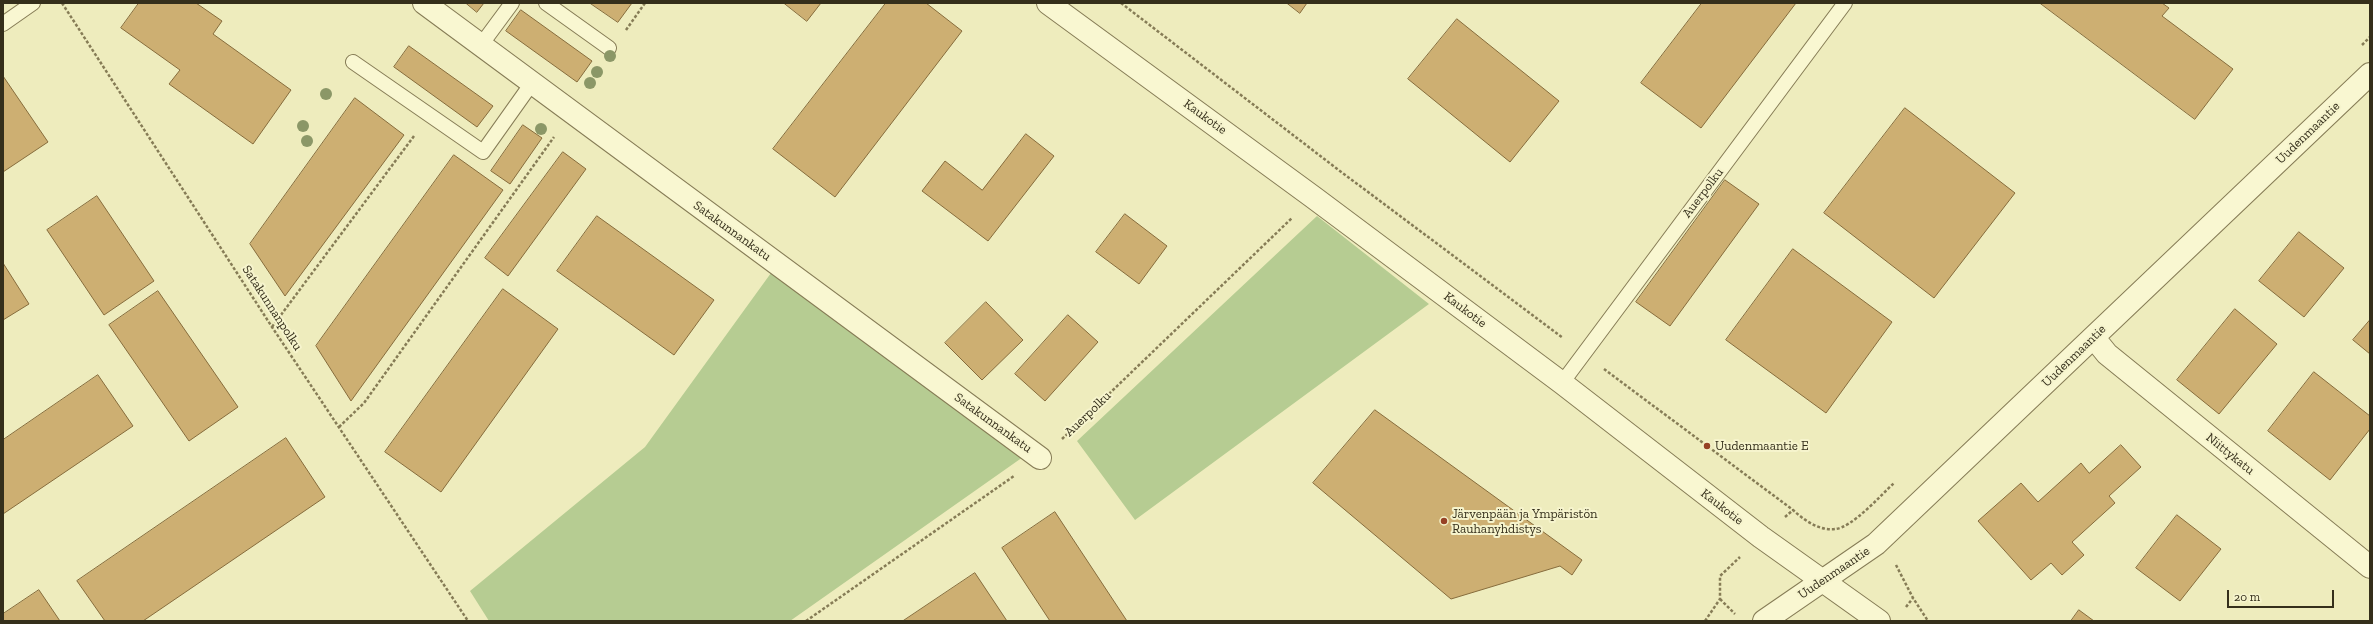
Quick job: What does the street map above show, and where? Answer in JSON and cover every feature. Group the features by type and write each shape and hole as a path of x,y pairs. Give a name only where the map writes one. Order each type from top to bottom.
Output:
{"street":[{"name":"Satakunnankatu","path":"424,3 1040,458"},
{"name":"Kaukotie","path":"1048,3 1313,196 1562,383 1761,537 1879,621"},
{"name":"Uudenmaantie","path":"1764,621 1823,582 1876,544 2370,74"},
{"name":"Niittykatu","path":"2094,338 2107,354 2370,567"}],"lane":[{"path":"3,24 33,3"},
{"path":"481,45 512,3"},
{"path":"546,3 609,48"},
{"name":"Auerpolku","path":"1562,383 1845,3"},
{"path":"353,62 483,152 532,83"}],"path":[{"name":"Satakunnanpolku","path":"62,3 272,327 468,621"},
{"path":"609,48 645,3"},
{"path":"1121,3 1336,168 1793,510"},
{"path":"339,427 364,403 571,112"},
{"path":"272,327 430,115"},
{"name":"Auerpolku","path":"806,621 1040,458 1313,196 1336,168"},
{"path":"1894,561 1913,598 1928,621"},
{"path":"1720,599 1737,616"}],"green space":[{"path":"1317,216 1429,304 1135,520 1077,441"},
{"path":"771,273 1023,457 790,621 489,621 470,591 645,447"}],"building":[{"path":"139,3 196,3 222,21 213,34 291,90 253,144 169,84 180,70 121,28"},
{"path":"466,3 484,3 477,12"},
{"path":"590,3 632,3 618,22"},
{"path":"784,3 821,3 807,21"},
{"path":"886,3 926,3 962,31 835,197 773,149"},
{"path":"1287,3 1307,3 1300,13"},
{"path":"1702,3 1796,3 1701,128 1641,83"},
{"path":"2040,3 2162,3 2169,8 2162,16 2233,69 2195,119"},
{"path":"521,10 592,61 577,82 506,31"},
{"path":"1457,19 1559,101 1510,162 1408,79"},
{"path":"409,46 493,106 477,127 394,67"},
{"path":"3,76 48,142 3,172"},
{"path":"355,98 404,135 285,296 250,244"},
{"path":"1905,108 2015,193 1934,298 1824,213"},
{"path":"523,125 542,138 510,184 491,171"},
{"path":"1026,134 1054,156 988,241 922,191 945,161 982,190"},
{"path":"563,152 586,169 508,276 485,258"},
{"path":"454,155 503,190 351,401 316,346"},
{"path":"1725,180 1759,204 1670,326 1636,302"},
{"path":"97,196 154,281 104,315 47,230"},
{"path":"1125,214 1167,246 1139,284 1096,252"},
{"path":"597,216 714,300 674,355 557,271"},
{"path":"2299,232 2344,268 2304,317 2259,281"},
{"path":"1793,249 1892,322 1826,413 1726,340"},
{"path":"3,263 29,304 3,320"},
{"path":"503,289 558,329 441,492 385,452"},
{"path":"158,291 238,407 189,441 109,325"},
{"path":"986,302 1023,340 982,380 945,343"},
{"path":"2235,309 2277,344 2219,414 2177,380"},
{"path":"1068,315 1098,342 1045,401 1015,374"},
{"path":"2370,320 2370,354 2353,340"},
{"path":"2314,372 2370,416 2370,429 2330,480 2268,431"},
{"path":"98,375 133,426 3,514 3,440"},
{"name":"Järvenpään ja Ympäristön Rauhanyhdistys","path":"1375,410 1582,560 1572,575 1560,566 1451,599 1313,483"},
{"path":"286,438 325,497 143,621 105,621 77,581"},
{"path":"2121,445 2141,467 2109,496 2115,503 2072,542 2084,555 2062,575 2051,563 2031,580 1978,521 2021,483 2038,502 2081,463 2089,473"},
{"path":"1055,512 1127,621 1050,621 1002,548"},
{"path":"2177,515 2221,549 2180,601 2136,568"},
{"path":"975,573 1007,621 903,621"},
{"path":"39,590 60,621 3,621 3,614"},
{"path":"2079,610 2094,621 2071,621"}],"place":[{"name":"Uudenmaantie E","path":"1707,446"},
{"name":"Järvenpään ja Ympäristön Rauhanyhdistys","path":"1444,521"}]}
